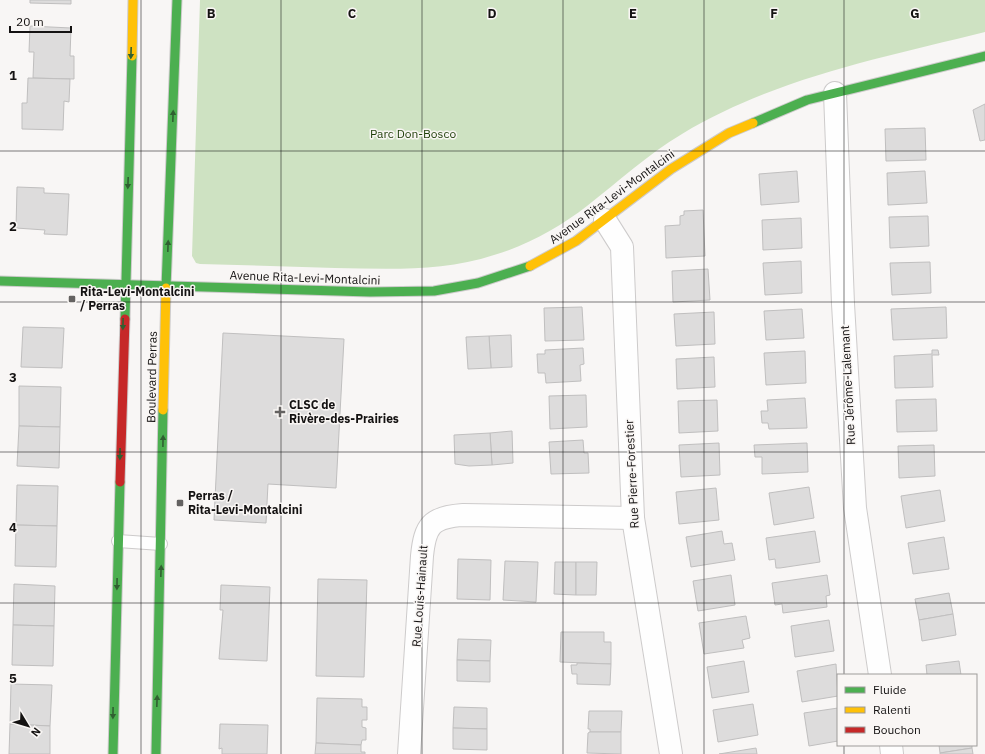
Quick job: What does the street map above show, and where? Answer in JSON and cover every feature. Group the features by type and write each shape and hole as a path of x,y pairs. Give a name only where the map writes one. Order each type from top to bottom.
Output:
{"main road":[{"path":"113,754 124,285 133,0"},
{"name":"Boulevard Perras","path":"156,754 166,285 177,0"},
{"name":"Avenue Rita-Levi-Montalcini","path":"0,281 370,292 427,291 456,288 494,279 527,268 576,241 671,168 729,133 807,100 985,56"}],"street":[{"name":"Rue Jérôme-Lalemant","path":"835,93 843,304 855,508 880,674"},
{"name":"Rue Pierre-Forestier","path":"605,220 622,247 633,518 672,754"},
{"name":"Rue Louis-Hainault","path":"409,754 422,556 424,540 430,524 446,516 462,515 633,518"}],"lane":[{"path":"118,541 161,544"}],"green space":[{"name":"Parc Don-Bosco","path":"200,0 985,0 985,32 829,72 754,98 717,115 669,142 633,168 587,206 543,235 507,251 494,255 435,267 395,269 200,264 196,263 192,256"}],"building":[{"path":"30,0 71,0 71,4 30,3"},
{"path":"30,26 71,28 70,56 74,56 74,79 33,78 34,52 29,52"},
{"path":"28,78 70,79 69,102 64,101 63,130 22,129 22,103 27,103"},
{"path":"985,104 985,140 980,141 973,110"},
{"path":"925,128 926,160 886,161 885,129"},
{"path":"797,171 799,202 761,205 759,174"},
{"path":"925,171 927,203 888,205 887,173"},
{"path":"17,187 44,188 44,193 69,194 67,235 44,234 45,230 16,228"},
{"path":"703,210 705,256 666,258 665,226 680,225 680,216 684,215 684,211"},
{"path":"928,216 929,246 890,248 889,217"},
{"path":"801,218 802,248 763,250 762,220"},
{"path":"801,261 802,293 765,295 763,263"},
{"path":"930,262 931,293 892,295 890,263"},
{"path":"708,269 710,300 673,302 672,271"},
{"path":"582,307 584,340 545,341 544,308"},
{"path":"946,307 947,338 893,340 891,309"},
{"path":"802,309 804,338 766,340 764,311"},
{"path":"714,312 715,344 676,346 674,314"},
{"path":"23,327 64,328 62,368 21,367"},
{"name":"CLSC de Rivère-des-Prairies","path":"223,333 344,339 336,488 268,484 266,523 214,520"},
{"path":"511,335 512,367 491,368 489,336"},
{"path":"489,336 491,368 468,369 466,337"},
{"path":"583,348 584,364 580,365 581,381 546,383 545,373 538,373 537,354 545,354 545,350"},
{"path":"932,350 938,350 939,355 932,355 933,387 895,388 894,356 932,354"},
{"path":"805,351 806,383 766,385 764,353"},
{"path":"714,357 715,387 677,389 676,359"},
{"path":"19,386 61,387 60,427 19,426"},
{"path":"586,395 587,427 550,429 549,396"},
{"path":"805,398 807,428 769,429 768,423 762,423 761,411 768,411 767,400"},
{"path":"936,399 937,431 897,432 896,400"},
{"path":"717,400 718,431 679,433 678,401"},
{"path":"19,426 60,427 59,468 17,466"},
{"path":"512,431 513,463 492,465 490,433"},
{"path":"490,433 492,465 469,466 455,464 454,435"},
{"path":"583,440 584,453 588,453 589,473 551,474 549,442"},
{"path":"719,443 720,475 681,477 679,445"},
{"path":"807,443 808,472 762,474 762,457 755,457 754,445"},
{"path":"934,445 935,476 899,478 898,446"},
{"path":"17,485 58,486 57,526 16,525"},
{"path":"809,487 814,518 774,525 769,493"},
{"path":"716,488 719,520 679,524 676,492"},
{"path":"940,490 945,521 906,528 901,496"},
{"path":"16,525 57,526 56,567 15,566"},
{"path":"722,531 724,544 732,543 735,560 691,567 686,537"},
{"path":"815,531 820,562 776,568 775,559 769,560 766,538"},
{"path":"944,537 949,569 913,574 908,543"},
{"path":"458,559 491,560 490,600 457,599"},
{"path":"505,561 538,562 536,602 503,600"},
{"path":"555,562 576,562 576,595 554,594"},
{"path":"576,562 597,562 596,595 576,595"},
{"path":"731,575 735,605 698,611 693,581"},
{"path":"827,575 830,595 826,596 827,607 783,613 782,604 775,605 772,583"},
{"path":"318,579 367,580 364,677 316,676"},
{"path":"14,584 55,586 54,626 13,625"},
{"path":"221,585 270,587 267,661 219,659 223,610 220,610"},
{"path":"949,593 953,614 919,620 915,599"},
{"path":"953,614 956,635 922,641 919,620"},
{"path":"746,616 750,638 742,640 744,648 704,654 699,623"},
{"path":"829,620 834,651 795,657 791,626"},
{"path":"13,625 54,626 53,666 12,665"},
{"path":"561,632 604,632 604,642 611,642 611,664 560,662"},
{"path":"458,639 491,640 490,661 457,660"},
{"path":"457,660 490,661 490,682 457,681"},
{"path":"744,661 749,692 712,698 707,667"},
{"path":"959,661 961,674 927,674 926,665"},
{"path":"577,663 611,664 610,685 577,684 577,674 572,674 571,665 577,665"},
{"path":"836,664 837,696 802,702 797,671"},
{"path":"11,684 52,685 50,726 10,724"},
{"path":"317,698 362,699 362,707 367,707 367,720 362,720 362,727 366,728 366,740 362,740 361,745 316,743"},
{"path":"753,704 758,735 718,742 713,710"},
{"path":"454,707 487,708 487,729 453,728"},
{"path":"837,708 837,741 809,746 804,713"},
{"path":"589,711 622,711 621,732 590,732 590,729 588,729"},
{"path":"10,724 50,726 50,754 9,754"},
{"path":"220,724 268,725 267,754 222,754 222,748 219,749"},
{"path":"453,728 487,729 487,750 453,749"},
{"path":"621,732 621,754 587,753 588,733"},
{"path":"316,743 361,745 361,752 365,752 365,754 315,754"},
{"path":"939,746 972,746 972,748 940,753"},
{"path":"756,748 757,754 719,754"},
{"path":"972,748 973,754 940,754 940,753"}],"traffic: fast":[{"path":"166,288 177,0"},
{"path":"125,319 132,56"},
{"path":"753,123 807,100 985,56"},
{"path":"0,281 370,292 434,291 478,283 530,266"},
{"path":"156,754 163,410"},
{"path":"113,754 120,482"}],"traffic: slow":[{"path":"132,56 133,0"},
{"path":"530,266 576,241 671,169 729,133 753,123"},
{"path":"163,410 166,288"}],"traffic: jam":[{"path":"120,482 125,319"}],"place":[{"name":"Rita-Levi-Montalcini / Perras","path":"72,299"},
{"name":"CLSC de Rivère-des-Prairies","path":"280,412"},
{"name":"Perras / Rita-Levi-Montalcini","path":"180,503"}]}
